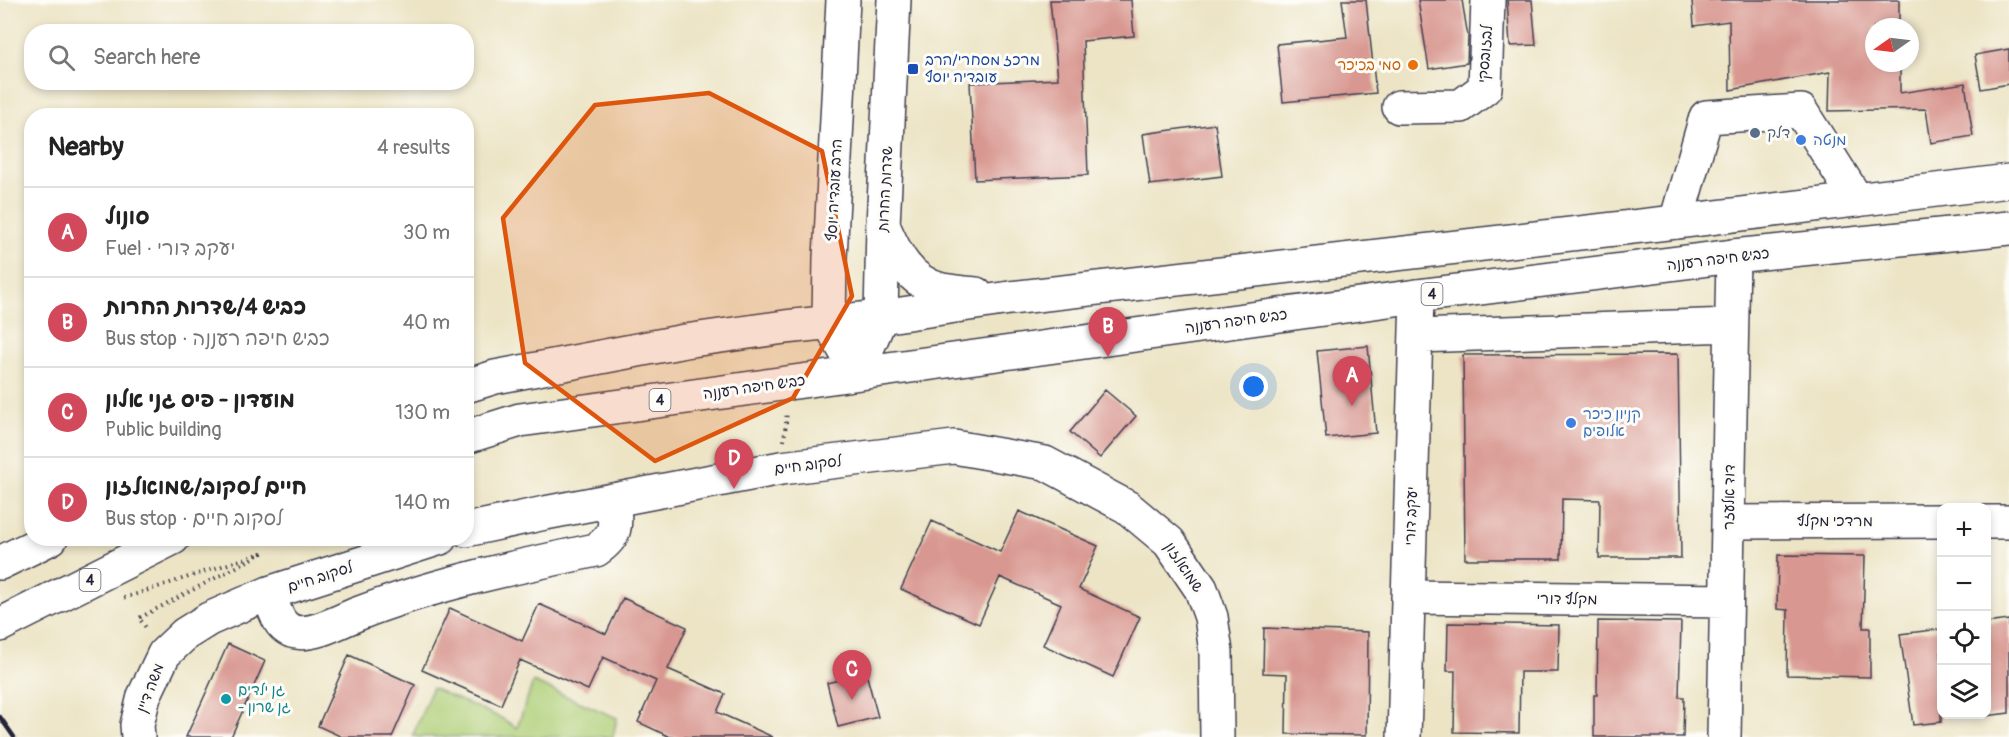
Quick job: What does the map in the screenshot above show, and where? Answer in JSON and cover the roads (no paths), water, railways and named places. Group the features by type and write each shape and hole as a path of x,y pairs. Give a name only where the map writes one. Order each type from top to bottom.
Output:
{"main road":[{"name":"הרב עובדיה יוסף","path":"843,0 829,322 856,372"},
{"name":"שדרות החרות","path":"856,372 881,316 894,0"},
{"name":"לבזובסקי","path":"1399,107 1461,106 1485,88 1488,0"},
{"path":"1676,222 1706,117 1801,111 1857,200"},
{"path":"474,384 495,377 685,341 1010,298 1676,222 2009,181"},
{"path":"883,225 897,256 917,278 940,290 1010,298"},
{"name":"כביש חיפה רעננה","path":"474,434 520,420 1416,296 1733,256 2009,228"},
{"name":"דוד אלעזר","path":"1724,737 1733,256"},
{"name":"יעקב דורי","path":"1404,737 1417,336 1416,296"},
{"path":"1417,336 1731,325"},
{"name":"לסקוב חיים","path":"474,528 781,468 954,447 1045,463"},
{"name":"שמואלזון","path":"1045,463 1127,507 1169,542 1200,589 1211,617 1216,652 1217,737"},
{"path":"269,593 279,622 294,632 309,633 375,607 442,585 596,550 608,542 615,524 613,500"},
{"name":"מרדכי מקלף","path":"1728,522 1937,521"},
{"path":"1991,522 2009,522"},
{"path":"0,563 35,546"},
{"name":"4","path":"3,623 157,546"},
{"name":"לסקוב חיים","path":"269,593 415,546"},
{"name":"משה דיין","path":"138,737 137,725 144,696 164,654 185,634 209,619 269,593"},
{"name":"מקלף דורי","path":"1408,597 1726,601"}],"railway":[{"path":"0,717 14,737"}],"place":[{"name":"סמי בכיכר","path":"1413,65"},
{"name":"מרכז מסחרי/הרב עובדיה יוסף","path":"913,69"},
{"name":"דלק","path":"1755,133"},
{"name":"מנטה","path":"1801,140"},
{"name":"כביש 4/שדרות החרות","path":"1108,357"},
{"name":"סונול","path":"1352,406"},
{"name":"קניון כיכר אלופים","path":"1571,423"},
{"name":"חיים לסקוב/שמואלזון","path":"734,489"},
{"name":"גן ילדים - גן שרון","path":"226,699"},
{"name":"מועדון - פיס גני אלון","path":"852,700"}]}
